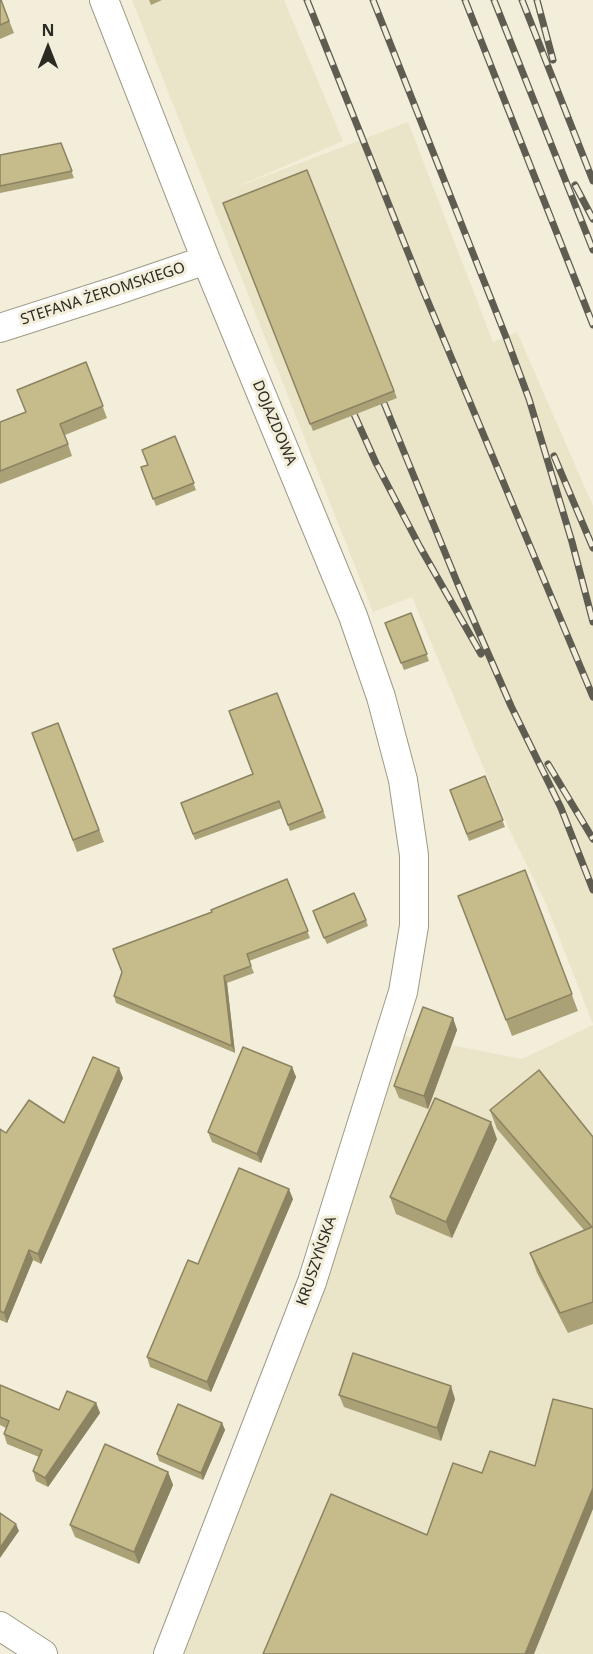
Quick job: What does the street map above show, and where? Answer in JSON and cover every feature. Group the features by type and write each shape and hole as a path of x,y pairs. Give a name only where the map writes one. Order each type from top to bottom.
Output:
{"street":[{"name":"DOJAZDOWA","path":"104,0 206,260 353,616 381,697 404,780 414,855"},
{"name":"STEFANA ŻEROMSKIEGO","path":"0,328 206,260"},
{"name":"KRUSZYŃSKA","path":"168,1654 312,1282 404,992 414,926 414,855"},
{"path":"0,1626 43,1654"}],"shaded area":[{"path":"132,0 284,0 343,141 229,190 408,122 493,342 517,332 593,506 593,1024 546,904 510,831 412,597 373,612"},
{"path":"593,1025 593,1654 184,1654 405,1036 522,1059"}],"building":[{"path":"0,0 9,21 0,25"},
{"path":"61,143 72,171 0,186 0,155"},
{"path":"307,170 394,391 310,424 223,203"},
{"path":"86,362 103,406 60,424 68,444 0,471 0,422 26,412 17,390"},
{"path":"175,436 194,483 153,499 141,467 148,465 142,450"},
{"path":"411,613 427,654 401,663 385,623"},
{"path":"277,693 323,811 288,825 279,801 193,834 181,803 253,774 229,711"},
{"path":"58,723 99,830 73,840 32,733"},
{"path":"485,776 503,820 467,834 450,790"},
{"path":"525,870 572,994 506,1020 458,896"},
{"path":"287,879 308,931 247,954 251,966 224,976 232,1046 114,996 122,972 113,949 212,912 211,910"},
{"path":"354,893 366,920 324,938 313,911"},
{"path":"423,1007 453,1018 424,1096 394,1086"},
{"path":"243,1047 292,1067 257,1154 208,1132"},
{"path":"93,1057 119,1068 38,1254 29,1250 4,1313 0,1311 0,1129 6,1133 29,1100 64,1123"},
{"path":"539,1070 593,1137 593,1302 560,1313 530,1253 592,1227 490,1110"},
{"path":"435,1098 491,1122 446,1222 390,1197"},
{"path":"239,1168 289,1189 207,1382 147,1357 188,1260 198,1264"},
{"path":"353,1353 451,1386 437,1428 339,1395"},
{"path":"0,1385 59,1410 67,1391 96,1403 45,1478 33,1471 42,1450 4,1434 9,1421 0,1417"},
{"path":"553,1399 593,1409 593,1488 525,1654 263,1654 331,1494 427,1535 453,1463 482,1473 490,1451 535,1466"},
{"path":"178,1404 222,1423 201,1473 157,1454"},
{"path":"105,1444 168,1472 134,1552 70,1525"},
{"path":"0,1513 16,1524 0,1548"}],"railway":[{"path":"307,0 421,285 593,697"},
{"path":"373,0 529,399 572,542 593,622"},
{"path":"465,0 593,325"},
{"path":"494,0 593,250"},
{"path":"522,0 593,181"},
{"path":"537,0 553,60"},
{"path":"575,185 593,219"},
{"path":"384,403 457,582 511,706 561,808 593,890"},
{"path":"354,414 376,463 420,547 481,654"},
{"path":"554,456 593,548"},
{"path":"548,764 593,839"}]}
